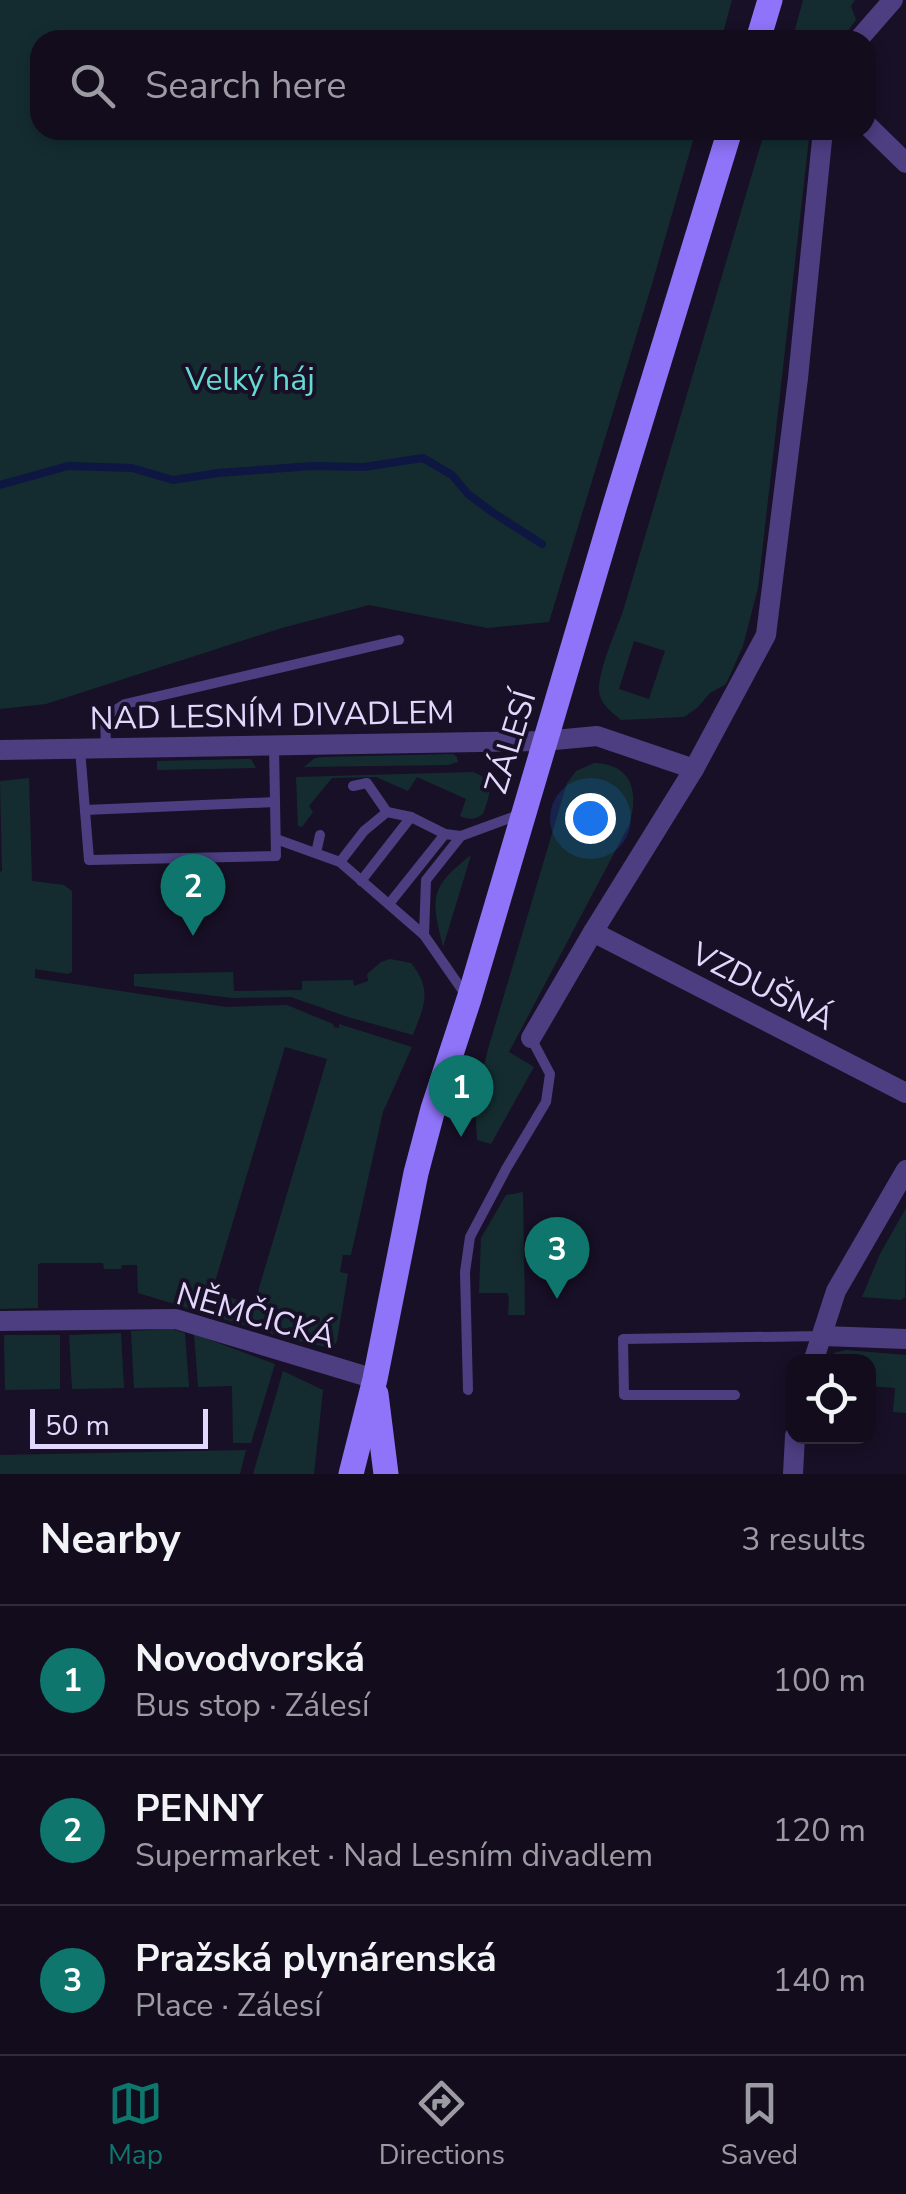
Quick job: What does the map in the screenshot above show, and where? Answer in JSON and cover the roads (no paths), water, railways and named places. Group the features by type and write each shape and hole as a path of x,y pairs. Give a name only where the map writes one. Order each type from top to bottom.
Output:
{"main road":[{"path":"761,30 770,0"},
{"name":"ZÁLESÍ","path":"350,1474 425,1140 727,140"},
{"name":"ZÁLESÍ","path":"374,1379 386,1474"}],"street":[{"path":"866,30 892,0"},
{"path":"876,134 906,163"},
{"path":"532,1038 694,770 766,635 822,140"},
{"name":"NAD LESNÍM DIVADLEM","path":"0,750 544,741 596,736 694,770"},
{"name":"VZDUŠNÁ","path":"593,932 906,1094"},
{"path":"815,1354 836,1292 906,1170"},
{"name":"NĚMČICKÁ","path":"0,1321 176,1319 374,1379"},
{"path":"823,1336 906,1339"},
{"path":"793,1474 795,1444"}],"lane":[{"path":"106,747 105,717 125,704 399,640"},
{"path":"80,748 89,860 276,856 274,744"},
{"path":"352,786 367,783 387,812 411,817 444,834 461,836 522,813"},
{"path":"85,810 275,802"},
{"path":"340,862 364,831 387,812"},
{"path":"362,880 411,817"},
{"path":"388,904 444,834"},
{"path":"316,853 320,835"},
{"path":"424,935 426,880 461,836"},
{"path":"276,839 340,862 362,880 424,935 469,999"},
{"path":"468,1390 464,1272 470,1237 546,1102 550,1074 532,1038"},
{"path":"735,1394 624,1396 623,1339 823,1336"}],"waterway":[{"path":"0,485 68,466 132,468 173,480 313,466 364,467 423,458 452,475 468,494 492,512 542,544"}],"place":[{"name":"PENNY","path":"193,936"},
{"name":"Novodvorská","path":"461,1137"},
{"name":"Pražská plynárenská","path":"557,1299"}],"park label":[{"name":"Velký háj","path":"250,379"}]}
